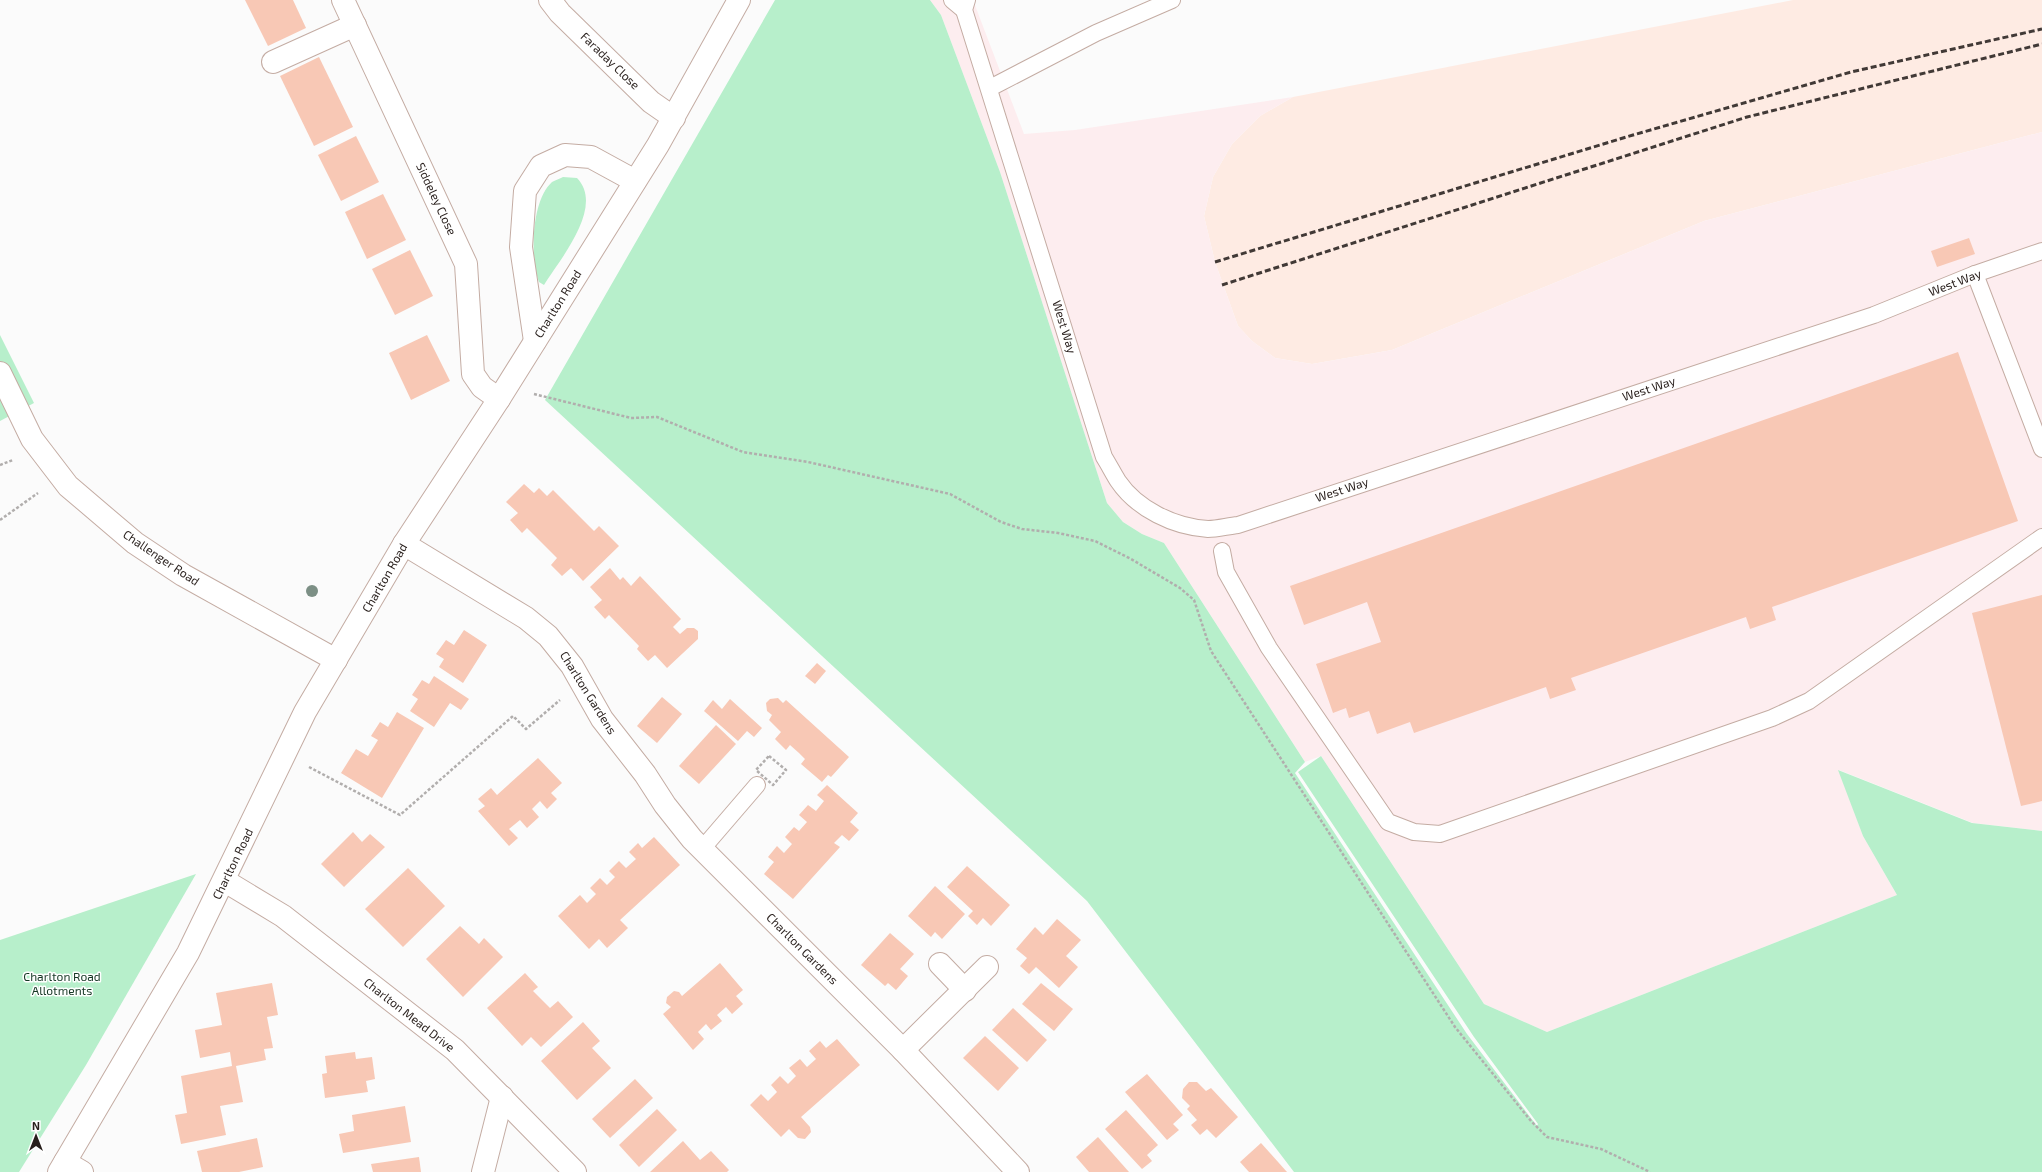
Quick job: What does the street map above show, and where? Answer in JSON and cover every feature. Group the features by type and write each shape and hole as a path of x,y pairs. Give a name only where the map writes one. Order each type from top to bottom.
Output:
{"street":[{"name":"Siddeley Close","path":"343,0 466,264 473,374 482,387 503,393"},
{"name":"Faraday Close","path":"550,0 560,13 651,102 674,118"},
{"name":"Charlton Road","path":"69,1169 188,953 225,881 305,712 404,544 503,393 674,118 739,0"},
{"path":"273,62 355,25"},
{"path":"535,341 521,247 525,191 541,166 565,155 591,157 635,181"},
{"name":"Challenger Road","path":"0,373 32,438 68,486 135,543 183,575 336,660"},
{"name":"Charlton Gardens","path":"404,544 482,590 537,627 563,653 611,731 645,774 665,805 702,848 903,1050 1018,1172"},
{"name":"Charlton Mead Drive","path":"225,881 283,916 449,1045 502,1097 574,1172"},
{"path":"940,964 964,990"},
{"path":"903,1050 987,967"},
{"path":"483,1172 502,1097"}],"lane":[{"path":"990,88 1096,33 1172,0"},
{"name":"West Way","path":"961,3 990,88 1104,457 1118,481 1132,496 1156,514 1182,524 1208,529 1238,525 1874,315 1975,274 2042,251"},
{"path":"1975,274 2042,449"},
{"path":"1222,551 1226,572 1269,648 1388,822 1414,832 1440,834 1772,718 1809,701 2042,537"},
{"path":"702,848 757,786"}],"path":[{"path":"503,393 631,418 657,417 743,452 808,462 950,494 1001,522 1022,529 1058,533 1095,541 1131,559 1180,588 1194,600 1211,651 1454,1027 1526,1115 1547,1137 1601,1149 1650,1172"},
{"path":"0,520 24,502 62,478"},
{"path":"285,754 400,815 513,716 526,729 581,681"}],"shaded area":[{"path":"930,0 973,0 1024,134 1075,130 1293,97 1260,116 1232,144 1213,177 1204,216 1215,262 1238,326 1252,341 1275,358 1312,364 1392,350 1704,221 2042,132 2042,831 1973,823 1839,770 1863,836 1897,895 1547,1032 1484,1004 1321,756 1305,762 1164,543 1142,534 1123,522 1107,503 1000,172 941,15"},
{"path":"1793,0 2042,0 2042,132 1704,221 1392,350 1312,364 1275,358 1252,341 1238,326 1215,262 1204,216 1213,177 1232,144 1260,116 1293,97"}],"green space":[{"path":"775,0 930,0 941,15 1000,172 1107,503 1123,522 1142,534 1164,543 1305,762 1295,773 1467,1034 1537,1126 1538,1124 1474,1037 1298,772 1321,756 1484,1004 1547,1032 1897,895 1863,836 1838,770 1972,823 2042,831 2042,1172 1294,1172 1087,901 545,400"},
{"path":"563,177 577,178 584,190 586,203 583,218 577,233 544,285 539,282 534,259 534,230 536,216 545,191 552,182"},
{"path":"0,335 34,403 0,421"},
{"name":"Charlton Road Allotments","path":"196,874 86,1065 19,1172 0,1172 0,940"}],"building":[{"path":"245,0 293,0 306,28 268,46"},
{"path":"319,57 353,127 314,146 280,76"},
{"path":"356,136 379,182 341,201 318,155"},
{"path":"383,194 406,240 367,259 345,212"},
{"path":"1969,238 1975,254 1937,267 1931,251"},
{"path":"410,250 433,296 395,315 372,269"},
{"path":"427,335 450,381 411,400 389,353"},
{"path":"1958,352 2018,521 1772,607 1776,620 1750,629 1746,617 1571,678 1576,690 1550,699 1546,687 1414,733 1410,722 1377,734 1369,711 1349,718 1346,708 1333,713 1316,664 1381,642 1367,602 1304,625 1290,586"},
{"path":"524,484 534,493 539,488 547,496 553,490 594,531 599,526 619,546 583,581 571,568 562,576 551,565 557,558 527,528 522,533 510,520 518,513 506,502"},
{"path":"610,568 620,580 623,577 631,586 640,576 681,619 673,627 680,634 687,628 694,628 698,631 698,639 667,668 655,655 648,661 637,649 639,646 609,615 605,619 594,607 602,600 590,587"},
{"path":"2042,595 2042,801 2021,806 1972,613"},
{"path":"464,630 487,645 463,683 439,667 444,659 436,654 446,640 454,645"},
{"path":"817,663 826,671 815,684 805,676"},
{"path":"434,676 469,699 461,710 450,703 434,727 410,711 418,699 412,695 422,680 429,684"},
{"path":"662,697 682,714 657,743 637,726"},
{"path":"778,698 783,703 786,700 849,757 831,777 828,775 822,782 801,764 805,759 799,753 790,745 786,750 775,739 781,732 769,720 772,715 767,711 766,703 770,699"},
{"path":"730,699 762,728 754,737 747,731 738,741 704,711 713,700 722,709"},
{"path":"397,712 424,728 382,798 341,773 356,749 368,756 378,740 371,736 380,722 388,727"},
{"path":"716,725 736,744 699,784 679,766"},
{"path":"538,758 562,783 551,793 557,799 547,809 540,801 532,809 539,817 527,828 520,820 509,829 518,838 509,846 478,811 485,806 478,799 491,788 497,795"},
{"path":"827,785 858,813 850,822 859,830 849,841 842,835 834,843 840,847 793,899 764,874 774,862 768,857 777,846 784,853 792,844 785,837 794,827 799,831 807,822 799,815 808,805 816,811 824,801 817,795"},
{"path":"353,832 362,842 370,834 385,847 344,887 321,864"},
{"path":"654,837 680,865 620,920 628,928 607,948 599,939 589,949 558,916 580,895 587,903 596,894 590,888 600,878 607,885 615,877 609,871 619,861 626,868 636,859 629,852 638,843 642,848"},
{"path":"967,866 1010,905 991,926 983,918 977,925 968,916 973,911 947,887"},
{"path":"408,868 445,906 403,947 365,909"},
{"path":"935,886 965,914 942,939 935,932 931,937 908,916"},
{"path":"1057,919 1081,940 1066,956 1078,967 1059,988 1036,967 1029,974 1020,966 1027,958 1016,949 1035,927 1043,935"},
{"path":"460,926 479,944 484,938 503,957 463,997 426,959"},
{"path":"890,933 914,954 900,969 908,976 896,990 888,983 885,986 861,965"},
{"path":"720,963 743,990 736,996 743,1004 732,1014 726,1007 717,1015 722,1021 711,1030 706,1024 698,1032 704,1039 693,1050 663,1014 671,1007 666,1003 667,997 674,991 679,992 682,996"},
{"path":"525,973 538,987 533,991 550,1008 558,1001 573,1017 541,1047 531,1037 522,1046 487,1008"},
{"path":"272,983 278,1015 267,1017 273,1048 264,1049 266,1060 236,1066 243,1102 220,1106 226,1135 181,1144 175,1115 187,1113 181,1076 232,1066 230,1052 200,1058 195,1030 222,1025 216,993"},
{"path":"1041,983 1073,1009 1054,1031 1022,1004"},
{"path":"1013,1008 1047,1040 1027,1062 992,1030"},
{"path":"583,1022 600,1041 592,1048 611,1068 577,1100 541,1061"},
{"path":"985,1036 1019,1068 998,1091 963,1058"},
{"path":"837,1039 860,1065 801,1117 810,1127 811,1132 805,1139 798,1138 789,1129 781,1137 750,1105 761,1094 768,1101 777,1092 771,1085 780,1076 788,1084 796,1076 789,1068 800,1059 807,1067 816,1059 809,1051 820,1041 826,1048"},
{"path":"355,1052 356,1059 372,1057 375,1079 366,1081 368,1092 325,1098 322,1074 327,1073 325,1056"},
{"path":"1147,1074 1183,1115 1173,1124 1179,1130 1167,1140 1125,1092"},
{"path":"635,1079 653,1098 610,1138 592,1119"},
{"path":"1189,1082 1197,1082 1206,1091 1211,1088 1238,1117 1216,1138 1207,1129 1200,1135 1191,1125 1197,1120 1187,1109 1190,1106 1182,1098 1183,1089"},
{"path":"405,1106 411,1142 343,1153 339,1134 354,1131 352,1115"},
{"path":"657,1109 677,1130 639,1167 619,1145"},
{"path":"1126,1110 1158,1145 1147,1155 1152,1161 1142,1169 1105,1129"},
{"path":"1098,1137 1129,1172 1089,1172 1076,1157"},
{"path":"257,1138 263,1167 239,1172 202,1172 197,1151"},
{"path":"683,1141 700,1160 711,1151 729,1170 727,1172 650,1172"},
{"path":"1261,1143 1287,1172 1249,1172 1240,1162"},
{"path":"419,1157 421,1172 373,1172 371,1164"}],"railway":[{"path":"1215,262 1633,135 1851,72 2042,29"},
{"path":"1222,285 1747,117 2042,44"}]}
